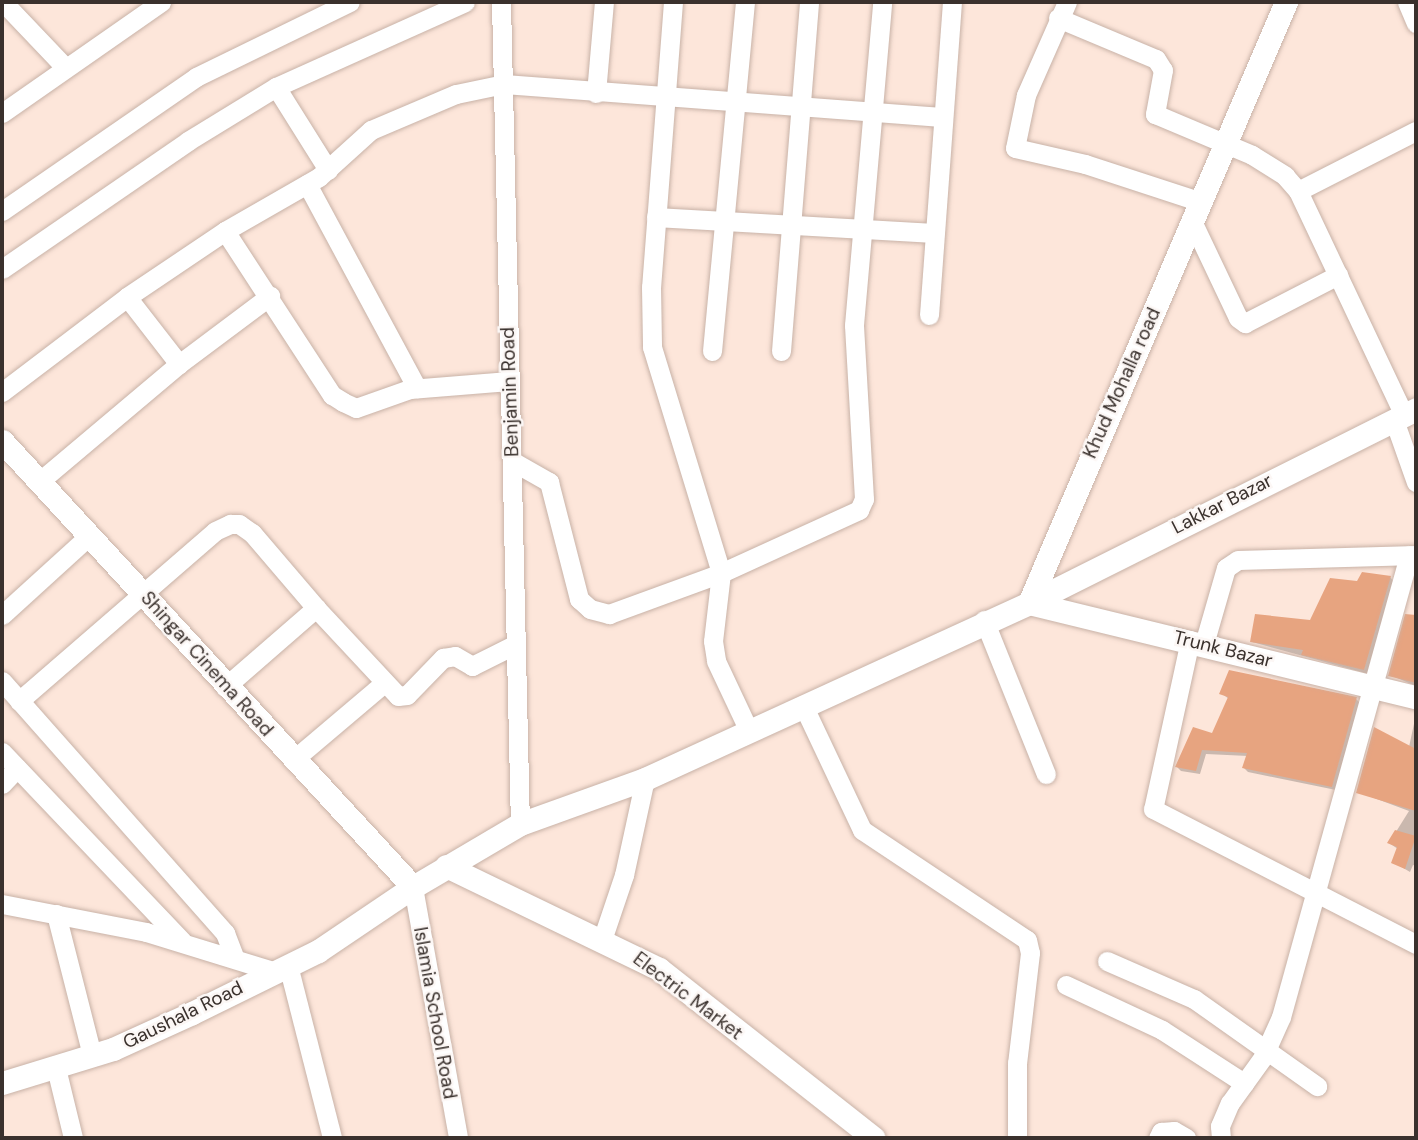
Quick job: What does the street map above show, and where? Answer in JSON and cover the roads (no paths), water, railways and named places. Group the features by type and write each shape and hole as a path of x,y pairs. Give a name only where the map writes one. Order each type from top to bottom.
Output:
{"street":[{"path":"3,2 64,66"},
{"path":"2,113 64,66 161,2"},
{"path":"2,211 196,76 350,2"},
{"path":"2,269 188,141 276,87 465,2"},
{"name":"Benjamin Road","path":"501,2 520,824"},
{"path":"596,93 604,2"},
{"path":"673,2 656,217 652,347 721,573 714,650 749,731"},
{"path":"712,351 725,221 732,104 745,2"},
{"path":"781,351 794,223 809,2"},
{"path":"512,461 549,482 579,599 590,609 609,614 721,573 852,516 862,505 854,351 882,2"},
{"path":"929,315 952,2"},
{"name":"Khud Mohalla road","path":"1029,603 1286,2"},
{"path":"1407,2 1416,23"},
{"path":"1338,275 1245,323 1238,318 1196,212 1098,168 1015,148 1026,95 1063,10 1156,59 1163,71 1155,114 1275,169 1298,191 1405,415 1416,482"},
{"path":"2,393 127,297 225,231 328,170 370,130 456,94 504,84 732,104 942,117"},
{"path":"276,87 328,170"},
{"path":"1298,191 1416,131"},
{"path":"307,184 417,388"},
{"path":"656,217 865,226 934,233"},
{"path":"225,231 270,296 332,395 342,402 368,406 417,388 509,382"},
{"path":"40,481 180,363 270,296"},
{"path":"127,297 180,363"},
{"name":"Lakkar Bazar","path":"1029,603 1405,415"},
{"name":"Shingar Cinema Road","path":"2,440 145,594 225,687 413,887"},
{"path":"19,701 215,531 239,524 398,696 407,695 443,657 455,656 472,666 514,645"},
{"path":"2,615 90,535"},
{"path":"1219,1137 1224,1115 1267,1050 1281,1017 1318,892 1372,686 1413,555 1238,560 1226,568 1197,642 1153,809 1318,892 1416,944"},
{"path":"1029,603 985,620 1046,774"},
{"name":"Trunk Bazar","path":"1029,603 1416,697"},
{"path":"225,687 316,608"},
{"name":"Gaushala Road","path":"2,1083 92,1055 192,1013 356,928 446,866 520,824 645,779 985,620"},
{"path":"2,681 225,933 234,957"},
{"path":"293,760 384,683"},
{"path":"803,705 862,830 1027,940 1030,953 1017,1063 1017,1138"},
{"path":"2,752 182,941"},
{"path":"2,784 18,768"},
{"path":"602,940 624,875 645,779"},
{"name":"Electric Market","path":"446,866 659,969 874,1138"},
{"name":"Islamia School Road","path":"413,887 458,1138"},
{"path":"2,904 182,941 280,968 332,1138"},
{"path":"56,914 92,1055"},
{"path":"1107,961 1194,999 1317,1086"},
{"path":"1066,985 1162,1030 1244,1083"},
{"path":"56,1068 73,1138"},
{"path":"1158,1138 1161,1132 1174,1131 1186,1138"}]}
